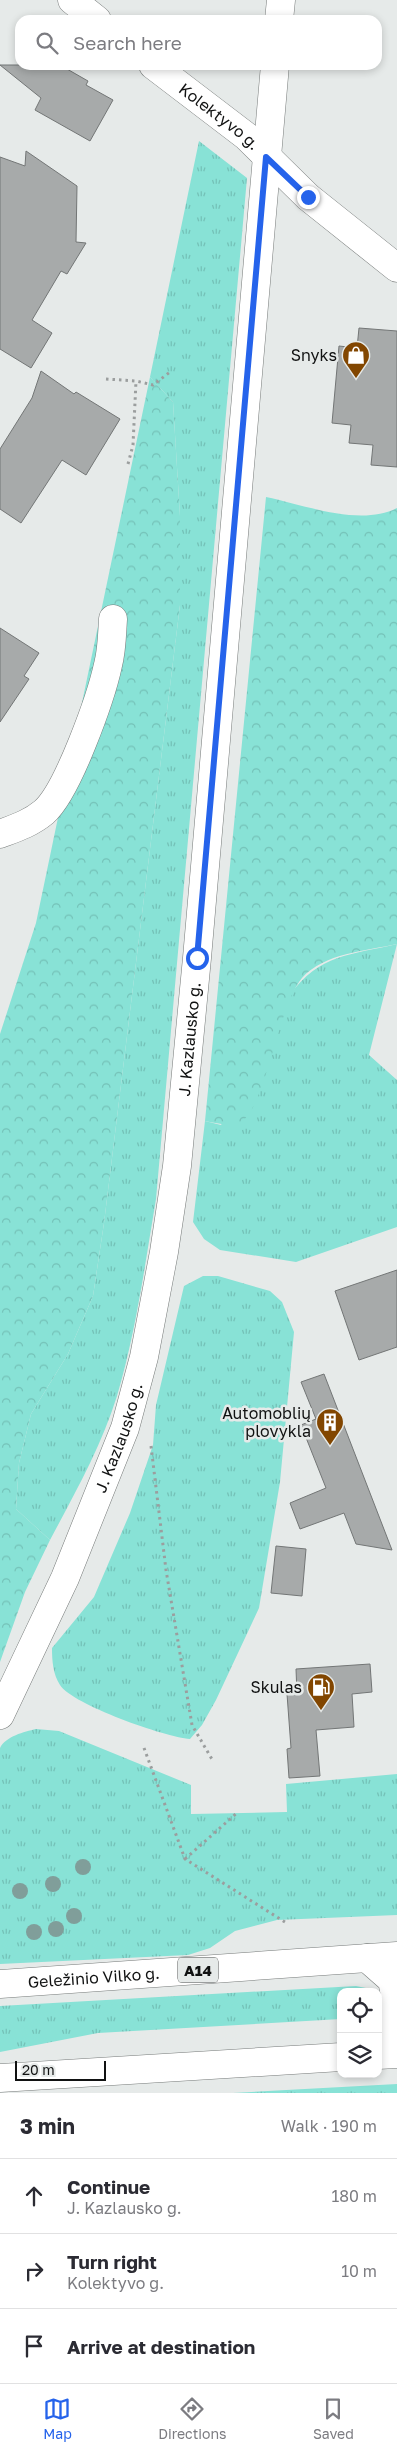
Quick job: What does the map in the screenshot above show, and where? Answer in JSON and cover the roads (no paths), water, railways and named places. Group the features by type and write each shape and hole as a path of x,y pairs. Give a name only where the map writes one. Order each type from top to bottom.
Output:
{"main road":[{"path":"72,0 91,15"},
{"path":"280,15 281,0"},
{"name":"Kolektyvo g.","path":"160,70 246,136 308,197 397,268"},
{"name":"J. Kazlausko g.","path":"0,1715 65,1578 125,1428 154,1309 177,1166 199,938 275,70"},
{"path":"0,834 33,820 46,810 61,790 96,707 108,664 113,619"},
{"name":"Geležinio Vilko g.","path":"0,1984 397,1956"},
{"path":"367,1958 392,1980 396,2000 391,2026 382,2037"},
{"path":"382,2055 397,2054"},
{"path":"0,2078 337,2057"}],"place":[{"name":"Snyks","path":"356,379"},
{"name":"Automoblių plovykla","path":"330,1446"},
{"name":"Skulas","path":"321,1711"}]}
